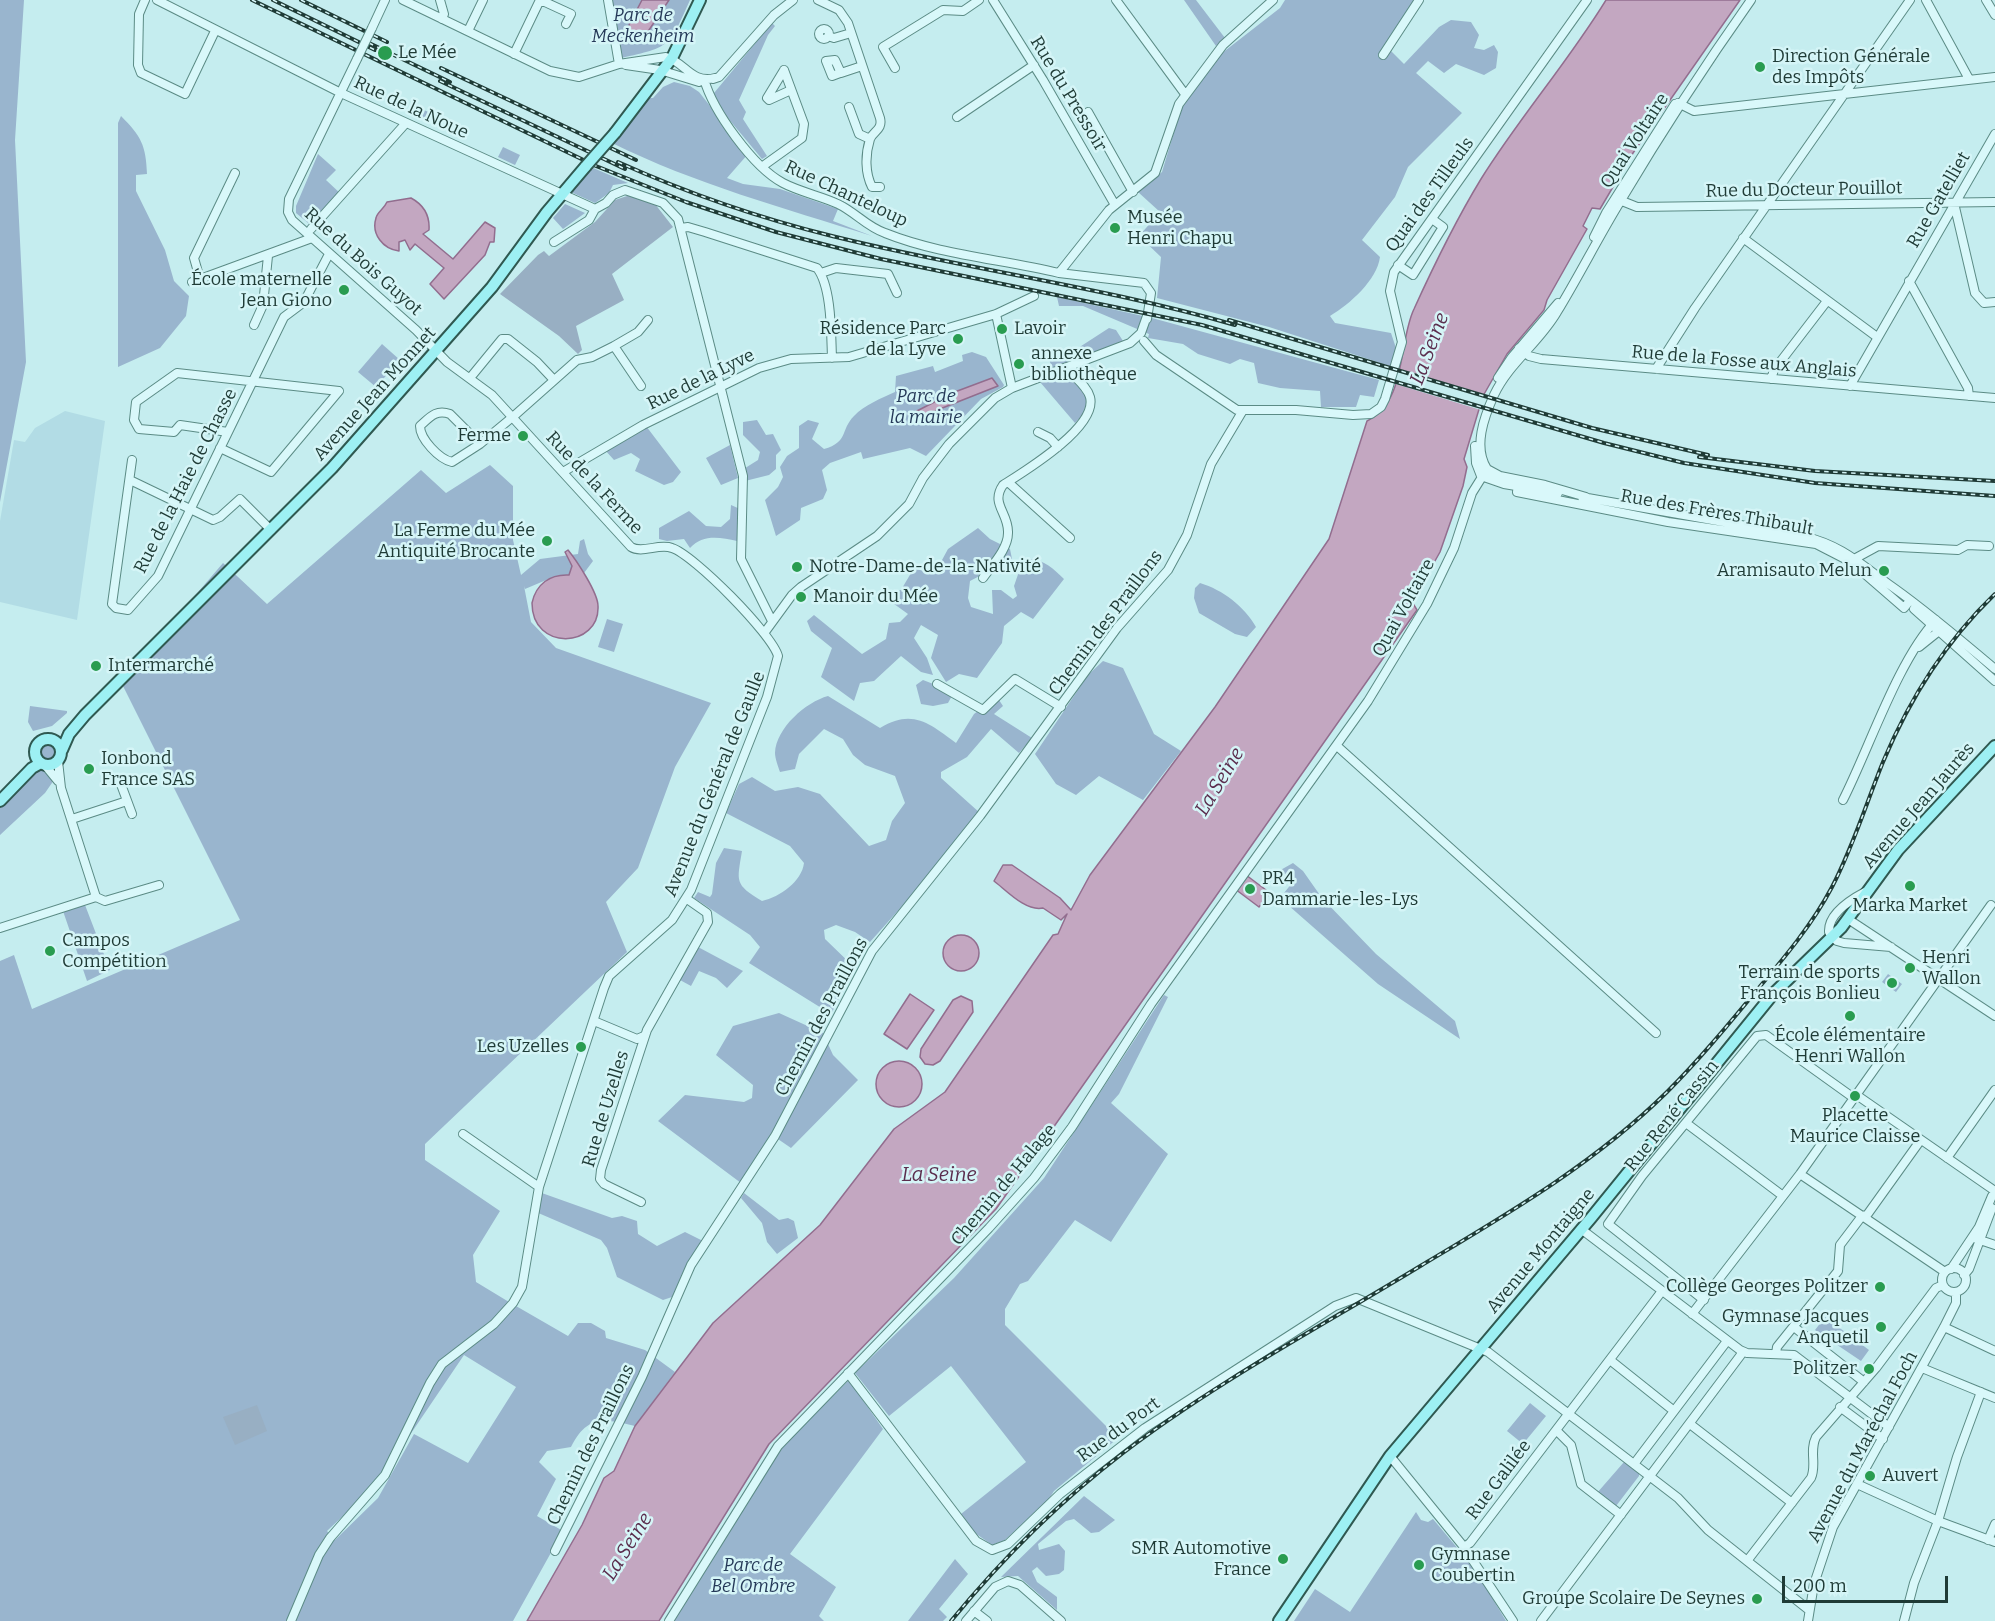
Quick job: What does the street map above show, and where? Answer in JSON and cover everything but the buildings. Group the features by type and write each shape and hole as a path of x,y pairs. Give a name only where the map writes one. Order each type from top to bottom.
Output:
{"main road":[{"name":"Avenue Jean Monnet","path":"60,755 69,734 85,715 332,468 497,281 561,194 651,88 667,65 700,0"},
{"name":"Avenue Jean Monnet","path":"52,739 85,715"},
{"path":"0,799 40,761 39,743 52,739 57,742 60,755 52,765 40,761"},
{"name":"Avenue Jean Jaurès","path":"1848,919 1899,850 1995,746"},
{"name":"Avenue Montaigne","path":"1279,1621 1390,1456 1581,1229 1773,994 1848,919"}],"street":[{"path":"145,0 139,14 138,65 141,73 184,94 215,31"},
{"name":"Rue de la Noue","path":"157,0 341,93 595,209"},
{"path":"385,0 390,0"},
{"name":"Rue du Bois Guyot","path":"385,0 289,199 288,212 292,220 416,330 436,351"},
{"path":"403,0 514,54 568,76 579,77 619,64 652,57 705,81"},
{"path":"440,0 444,14 442,19"},
{"path":"468,31 483,0"},
{"path":"608,0 619,64"},
{"path":"619,64 648,68 667,65 685,80 705,81 715,78 774,15 793,0"},
{"path":"818,0 839,10 851,33 862,66 881,124 870,139 866,174 872,187 880,187"},
{"path":"896,68 884,47 943,10 963,11 979,0"},
{"name":"Rue du Pressoir","path":"993,0 1116,205"},
{"path":"1116,0 1185,94"},
{"path":"1059,273 1116,205 1159,167 1176,111 1185,94 1223,45 1273,0"},
{"path":"1383,55 1419,0"},
{"name":"Quai des Tilleuls","path":"1242,411 1296,410 1357,416 1371,414 1381,407 1400,355 1401,331 1390,291 1398,265 1587,0"},
{"name":"Quai Voltaire","path":"1336,746 1368,701 1427,604 1454,548 1472,493 1484,472 1476,463 1475,444 1483,411 1498,378 1557,304 1618,199 1679,103 1751,0"},
{"path":"1656,369 1743,238 1910,0"},
{"path":"1926,0 1969,79"},
{"path":"1986,0 1995,15"},
{"path":"514,54 539,2 545,2 571,14 566,24"},
{"path":"828,36 834,38 851,33"},
{"path":"957,117 1034,65"},
{"path":"840,72 862,66"},
{"path":"648,68 652,80 651,88"},
{"path":"1679,103 1694,111 1995,77"},
{"name":"Rue Chanteloup","path":"705,81 715,109 763,166 786,184 842,206 869,225 890,236 953,252 1059,273 1144,283 1151,293 1139,341"},
{"path":"763,166 802,138 804,124 791,90"},
{"path":"849,107 858,131 870,139"},
{"path":"1088,112 1133,192"},
{"path":"311,229 406,123"},
{"name":"Rue Gatelliet","path":"1850,386 1995,134"},
{"path":"235,173 194,258 196,281 312,238"},
{"path":"554,242 589,220 595,209 618,191 631,191 670,207 681,228 743,476 741,560 772,621"},
{"name":"Rue du Docteur Pouillot","path":"1618,199 1637,207 1995,202"},
{"path":"1954,203 1975,294 1984,303 1995,302"},
{"path":"1398,265 1413,275 1443,227 1432,219"},
{"path":"681,228 688,227 813,265 821,273 831,326 832,358"},
{"path":"1743,238 1877,337"},
{"name":"Rue de la Haie de Chasse","path":"132,460 112,604 116,608 128,610 154,583 284,317 304,302 329,254"},
{"path":"254,324 263,305 268,256"},
{"path":"821,273 836,268 888,274 897,293"},
{"path":"1909,280 1968,388 1969,396"},
{"name":"Rue de la Lyve","path":"563,472 643,425 720,386 778,361 849,357 996,314 1034,296"},
{"path":"1771,379 1774,370 1827,301"},
{"path":"996,314 1012,388"},
{"path":"480,444 450,414 444,412 435,412 420,426 420,433 444,460 452,462 480,444 512,418 577,360 592,357 639,332 648,320"},
{"path":"470,378 488,353 502,339 508,339 537,362 554,380"},
{"path":"765,632 801,587 877,536 909,504 922,478 949,444 995,398 1012,388 1139,341 1232,407 1242,411"},
{"path":"614,346 641,386"},
{"name":"Rue de la Fosse aux Anglais","path":"1521,350 1541,359 1995,398"},
{"name":"Rue de la Ferme","path":"436,351 492,395 631,547 635,549 662,546 684,553 765,632"},
{"path":"983,578 1004,547 1009,534 997,499 998,492 1008,482 1058,447 1080,424 1089,410 1091,400 1088,392 1067,368"},
{"path":"220,448 271,472 339,391 177,373 136,402 134,420 139,429 174,432 180,425 228,432"},
{"name":"Chemin des Praillons","path":"555,1551 642,1377 691,1265 775,1136 872,951 948,859 1117,628 1168,570 1187,535 1211,464 1242,411"},
{"path":"1038,432 1050,438 1058,447"},
{"name":"Rue des Frères Thibault","path":"1484,472 1490,481 1518,483 1586,497 1605,505 1668,522 1816,544 1851,562 1904,608 1908,603"},
{"path":"130,480 213,520 220,517 240,499 271,530"},
{"path":"1008,482 1070,538"},
{"name":"Rue des Frères Thibault","path":"1518,483 1517,492 1803,536 1829,543 1856,558 1894,588 1934,622 1939,631 1995,681"},
{"path":"1856,558 1878,546 1958,550 1967,545 1989,546"},
{"name":"Rue des Frères Thibault","path":"1894,588 1908,603 1995,669"},
{"path":"1843,800 1888,703 1917,647 1934,622"},
{"path":"1917,647 1939,631"},
{"name":"Avenue du Général de Gaulle","path":"291,1621 319,1555 330,1538 374,1489 395,1459 430,1383 442,1364 494,1324 513,1303 522,1287 539,1187 609,976 672,920 687,899 767,697 782,653 765,632"},
{"path":"937,684 983,710 1015,679 1061,707"},
{"path":"1336,746 1656,1034"},
{"name":"Chemin de Halage","path":"669,1621 778,1446 920,1302 1034,1178 1072,1127 1151,1005 1336,746"},
{"path":"60,755 62,788 96,897"},
{"path":"40,761 62,788"},
{"path":"119,779 132,814"},
{"path":"72,819 127,801"},
{"path":"0,928 96,897 105,901 159,885"},
{"path":"1868,891 1851,899 1835,916 1828,929 1832,937 1844,944 1892,947"},
{"name":"Rue de Uzelles","path":"641,1202 604,1184 600,1179 606,1150 624,1103 644,1036 708,922 707,913 687,899"},
{"path":"1692,1314 1800,1174 1990,905"},
{"path":"1848,919 1995,1016"},
{"name":"Rue de Uzelles","path":"594,1021 637,1039 644,1036"},
{"name":"Rue René Cassin","path":"1704,1300 1608,1224 1642,1176 1757,1036 1767,1035 1855,1096"},
{"path":"1947,1158 1995,1090"},
{"path":"1747,1561 1814,1472 1814,1442 1840,1407 1864,1382 1936,1288 1943,1285 1948,1270 1978,1238 1979,1227 1995,1193 1855,1096"},
{"path":"1686,1123 1783,1196"},
{"path":"464,1134 539,1187"},
{"path":"1776,1354 1783,1341 1838,1271 1840,1245 1862,1216 1867,1215 1920,1141"},
{"path":"1800,1174 1948,1270 1959,1270 1964,1275"},
{"path":"1943,1285 1947,1290 1956,1292 1964,1286 1964,1275 1969,1269 1978,1238 1995,1201"},
{"path":"1581,1229 1743,1352 1794,1355 1890,1427"},
{"path":"1978,1238 1995,1245"},
{"name":"Rue Galilée","path":"1464,1547 1470,1543 1662,1292"},
{"name":"Avenue du Maréchal Foch","path":"1808,1621 1822,1553 1857,1484 1944,1327 1956,1303 1956,1292"},
{"name":"Rue du Port","path":"848,1373 976,1541 992,1550 1008,1544 1083,1474 1145,1428 1350,1299 1359,1299 1481,1349"},
{"path":"1794,1327 1864,1382"},
{"path":"1944,1327 1995,1351"},
{"path":"1634,1464 1727,1341"},
{"path":"1783,1341 1786,1354"},
{"path":"1481,1349 1678,1498 1708,1530 1809,1610"},
{"path":"1541,1621 1743,1352"},
{"path":"1610,1360 1674,1411"},
{"path":"1922,1368 1995,1398"},
{"path":"1904,1621 1914,1583 1938,1521 1957,1457 1981,1392"},
{"path":"1840,1407 1883,1439"},
{"path":"1690,1424 1792,1503"},
{"path":"1556,1430 1571,1445 1581,1484 1621,1515"},
{"path":"1390,1456 1464,1547 1513,1621"},
{"path":"1857,1484 1938,1521 1992,1541 1995,1524"},
{"path":"966,1621 995,1587 1008,1581 1020,1585 1061,1621"},
{"path":"974,1611 987,1621"}],"shaded area":[{"path":"630,195 655,204 673,227 612,274 624,300 576,326 582,350 578,354 559,336 500,294 538,255 544,251 549,256 595,222 615,200"},
{"path":"65,411 105,421 77,620 0,602 0,521 14,440 25,442 35,428"},
{"path":"257,1405 267,1431 235,1445 223,1417"}],"green space":[{"path":"0,0 24,0 15,140 26,362 0,502"},
{"name":"Parc de Meckenheim","path":"612,0 690,0 672,36 666,42 650,51 621,58"},
{"path":"1184,0 1196,0 1225,38 1216,46"},
{"path":"1285,0 1417,0 1387,47 1404,64 1439,27 1451,20 1471,22 1479,35 1474,48 1484,50 1494,45 1498,52 1496,68 1484,75 1456,64 1444,73 1428,61 1416,73 1462,113 1408,167 1395,197 1362,240 1380,257 1374,274 1354,298 1330,316 1335,323 1391,333 1396,348 1393,367 1269,327 1157,298 1161,257 1139,236 1160,212 1138,192 1162,172 1183,102 1217,57 1280,8"},
{"path":"772,23 775,26 768,35 739,100 746,112 743,119 767,156 762,159 717,105 714,93"},
{"path":"674,82 690,86 699,92 748,154 727,178 743,184 780,189 838,209 833,221 872,236 708,183 643,158 612,143 648,98 653,98 663,87"},
{"path":"424,110 443,119 440,126 420,117"},
{"path":"121,116 138,135 144,148 147,174 136,175 136,191 165,250 174,281 189,296 186,316 160,348 118,367 118,123"},
{"path":"503,147 520,155 515,165 498,157"},
{"path":"318,154 336,170 326,180 342,195 313,227 296,213 296,206"},
{"path":"591,167 628,183 613,185 609,193 595,203 573,193 573,186"},
{"path":"565,204 585,213 563,229 553,218"},
{"path":"1057,297 1152,318 1379,380 1374,397 1360,395 1356,407 1321,407 1320,391 1280,388 1258,383 1254,363 1240,359 1230,364 1198,354 1183,344 1148,338 1149,334 1083,306 1059,306"},
{"path":"1109,328 1116,330 1123,341 1052,368 1049,359 1075,350"},
{"path":"382,344 400,360 376,387 358,372"},
{"name":"Parc de la mairie","path":"972,352 986,357 1004,385 1003,387 981,399 926,456 910,448 863,459 861,452 830,463 822,470 827,490 823,499 801,508 800,520 776,536 765,500 778,487 783,477 780,467 787,456 799,448 799,426 808,420 819,423 812,439 824,449 832,446 841,439 850,421 858,412 895,392 896,376 933,366 935,372 963,361 962,355"},
{"path":"1066,372 1088,397 1087,410 1075,423 1040,382"},
{"path":"757,420 766,435 773,434 781,450 776,455 776,469 769,475 745,481 742,470 758,460 760,452 743,435 743,422"},
{"path":"646,426 681,472 673,482 664,485 635,471 640,459 631,453 614,460 605,450"},
{"path":"730,445 738,478 721,485 706,458"},
{"path":"490,465 513,486 513,540 521,575 540,559 578,554 580,541 584,539 588,554 593,561 584,573 551,578 525,589 524,586 531,622 556,648 711,703 675,767 638,868 606,902 627,952 425,1144 425,1160 500,1211 473,1255 476,1282 509,1302 477,1342 516,1306 568,1336 578,1323 591,1323 605,1331 606,1338 645,1350 675,1372 635,1426 614,1421 590,1424 583,1429 571,1447 547,1451 539,1462 556,1479 537,1516 563,1531 513,1621 0,1621 0,961 14,955 32,1009 240,920 121,682 223,563 267,604 421,470 446,493","holes":["464,1355 516,1387 468,1463 414,1434 378,1498 335,1540 327,1531 363,1497 393,1460"]},
{"path":"731,505 740,509 737,541 706,539 700,540 690,548 684,539 667,541 659,539 659,528 689,511 706,526 721,527 730,519"},
{"path":"978,528 990,539 1010,549 1012,559 970,581 968,598 971,607 993,614 992,590 1001,590 1013,599 1017,596 1014,586 1023,560 1041,561 1064,579 1033,619 1021,612 1004,626 1002,643 977,678 959,674 946,682 931,658 938,635 921,625 914,638 927,658 933,675 921,672 901,656 874,681 860,683 854,701 821,677 832,648 811,631 807,621 814,615 862,654 886,639 889,623 900,622 908,614 883,596 886,593 901,590 914,568 929,573 936,571 948,549"},
{"path":"1200,583 1225,594 1245,612 1256,627 1247,637 1235,634 1199,613 1194,598 1195,588"},
{"path":"607,619 623,624 614,652 598,647"},
{"path":"1103,661 1123,668 1154,734 1181,751 1143,800 1099,776 1076,795 1056,784 1035,754 1088,675"},
{"path":"923,680 954,692 948,703 933,706 921,704 916,685"},
{"path":"828,696 880,728 902,719 912,719 929,725 956,743 974,714 997,697 1003,706 994,714 1032,738 1019,753 991,729 967,757 941,772 941,778 980,813 947,856 870,942 855,932 836,925 824,930 825,939 855,968 831,1014 749,963 760,947 750,935 694,898 698,892 710,897 712,894 716,863 724,848 742,851 739,876 742,886 762,901 783,892 795,882 802,870 804,863 790,846 726,813 739,784 752,777 775,791 798,787 820,794 869,846 886,840 892,821 905,803 895,776 865,765 853,755 843,739 824,729 799,754 795,769 780,772 775,753 786,726 802,710"},
{"path":"30,706 67,711 67,713 52,726 33,731 28,722"},
{"path":"48,742 55,745 58,752 55,759 48,762 41,759 38,752 41,745"},
{"path":"44,768 54,780 45,793 0,835 0,808 35,773"},
{"path":"1293,863 1303,871 1322,898 1376,954 1455,1021 1460,1039 1378,984 1280,898 1292,883 1277,872"},
{"path":"85,905 110,970 87,981 63,911"},
{"path":"698,947 743,971 727,988 716,978 699,971 691,986 680,980"},
{"name":"Terrain de sports François Bonlieu","path":"1888,974 1902,984 1896,992 1882,982"},
{"path":"1164,995 1168,997 1119,1094 1111,1103 1168,1154 1111,1242 1075,1220 1028,1281 1020,1284 1005,1309 1005,1325 1118,1438 1054,1491 1049,1499 1005,1540 992,1545 975,1533 961,1514 1026,1462 951,1366 889,1416 855,1373 954,1278 1044,1178"},
{"path":"779,1013 823,1033 833,1055 858,1080 791,1148 775,1137 745,1186 658,1121 685,1095 744,1102 752,1098 753,1085 716,1055 733,1026"},
{"path":"539,1192 612,1218 622,1216 637,1221 638,1234 657,1246 685,1232 703,1241 672,1297 663,1300 617,1277 607,1248 601,1240 536,1212"},
{"path":"744,1193 779,1220 788,1218 794,1221 798,1238 777,1254 767,1242 762,1223 741,1198"},
{"path":"1825,1317 1869,1350 1861,1361 1815,1330"},
{"name":"Parc de Bel Ombre","path":"849,1380 883,1429 790,1554 836,1587 819,1616 824,1621 674,1621 782,1447"},
{"path":"1530,1403 1546,1416 1523,1444 1507,1431"},
{"path":"1624,1462 1639,1472 1639,1476 1616,1506 1597,1493"},
{"path":"1084,1496 1115,1520 1099,1532 1091,1533 1074,1519 1066,1521 1038,1544 1039,1550 1059,1544 1065,1551 1064,1570 1059,1574 1046,1576 1037,1567 1032,1571 1037,1582 1057,1597 1057,1610 1018,1576 1001,1577"},
{"path":"1416,1512 1421,1520 1428,1522 1433,1519 1475,1569 1506,1621 1294,1621 1315,1589 1350,1612"},
{"path":"955,1559 968,1574 939,1609 947,1617 943,1621 908,1621"}],"water":[{"path":"642,0 669,0 645,36 637,37 630,33 629,25"},
{"name":"La Seine","path":"1606,0 1740,0 1633,153 1600,209 1592,208 1583,226 1587,229 1547,300 1544,310 1507,354 1483,396 1464,459 1467,467 1463,486 1440,552 1412,602 1417,610 996,1209 769,1444 659,1621 527,1621 582,1525 604,1478 614,1471 635,1426 713,1323 820,1225 894,1129 945,1092 1053,935 1058,934 1067,914 1061,920 1043,908 1030,907 1010,895 994,881 1003,865 1012,865 1060,898 1071,910 1090,875 1215,707 1329,539 1367,421 1380,412 1389,400 1400,370 1414,309 1446,243 1496,156 1576,46"},
{"path":"411,198 423,207 427,215 429,230 423,234 453,259 485,222 495,228 494,242 490,242 485,255 444,299 430,284 444,268 415,244 410,250 405,240 399,242 399,251 393,250 383,244 375,230 377,216 387,202"},
{"path":"992,378 998,386 912,420 909,415 952,393"},
{"path":"568,550 591,585 598,606 596,620 589,630 566,639 553,637 543,630 535,619 532,603 537,590 550,578 569,575 572,566 565,552"},
{"name":"PR4 Dammarie-les-Lys","path":"1246,875 1270,893 1259,907 1235,889"},
{"path":"961,935 974,940 979,953 974,966 961,971 948,966 943,953 948,940"},
{"path":"910,994 934,1010 907,1049 884,1034"},
{"path":"961,996 972,1001 973,1012 940,1061 933,1065 925,1064 920,1057 921,1049 953,1000"},
{"path":"899,1061 908,1062 916,1067 921,1075 921,1093 916,1101 908,1106 899,1107 890,1106 882,1101 877,1093 876,1084 877,1075 882,1067 890,1062"}],"pier":[{"path":"1396,368 1487,395 1481,410 1392,383"}],"railway":[{"path":"252,0 596,166 686,202 776,232 881,259 1202,325 1604,443 1684,463 1815,483 1995,496"},
{"path":"273,0 375,50"},
{"path":"301,0 387,42"},
{"path":"369,43 450,82"},
{"path":"441,68 636,160"},
{"path":"440,81 625,169"},
{"path":"618,162 724,204 805,229 882,248 1135,300 1235,325"},
{"path":"1229,320 1592,428 1708,455"},
{"path":"1699,457 1815,471 1995,481"},
{"path":"951,1621 990,1575 1032,1532 1076,1491 1158,1427 1232,1378 1550,1186 1611,1142 1667,1092 1735,1016 1816,915 1840,872 1883,762 1917,693 1945,651 1995,594"}],"place":[{"name":"Le Mée","path":"385,53"},
{"name":"Direction Générale des Impôts","path":"1760,67"},
{"name":"Musée Henri Chapu","path":"1115,228"},
{"name":"École maternelle Jean Giono","path":"344,290"},
{"name":"Lavoir","path":"1002,329"},
{"name":"Résidence Parc de la Lyve","path":"958,339"},
{"name":"annexe bibliothèque","path":"1019,364"},
{"name":"Ferme","path":"523,436"},
{"name":"La Ferme du Mée Antiquité Brocante","path":"547,541"},
{"name":"Notre-Dame-de-la-Nativité","path":"797,567"},
{"name":"Aramisauto Melun","path":"1884,571"},
{"name":"Manoir du Mée","path":"801,597"},
{"name":"Intermarché","path":"96,666"},
{"name":"Ionbond France SAS","path":"89,769"},
{"name":"Marka Market","path":"1910,886"},
{"name":"PR4 Dammarie-les-Lys","path":"1250,889"},
{"name":"Campos Compétition","path":"50,951"},
{"name":"Henri Wallon","path":"1910,968"},
{"name":"Terrain de sports François Bonlieu","path":"1892,983"},
{"name":"École élémentaire Henri Wallon","path":"1850,1016"},
{"name":"Les Uzelles","path":"581,1047"},
{"name":"Placette Maurice Claisse","path":"1855,1096"},
{"name":"Collège Georges Politzer","path":"1880,1287"},
{"name":"Gymnase Jacques Anquetil","path":"1881,1327"},
{"name":"Politzer","path":"1869,1369"},
{"name":"Auvert","path":"1870,1476"},
{"name":"SMR Automotive France","path":"1283,1559"},
{"name":"Gymnase Coubertin","path":"1419,1565"},
{"name":"Groupe Scolaire De Seynes","path":"1757,1599"}]}
